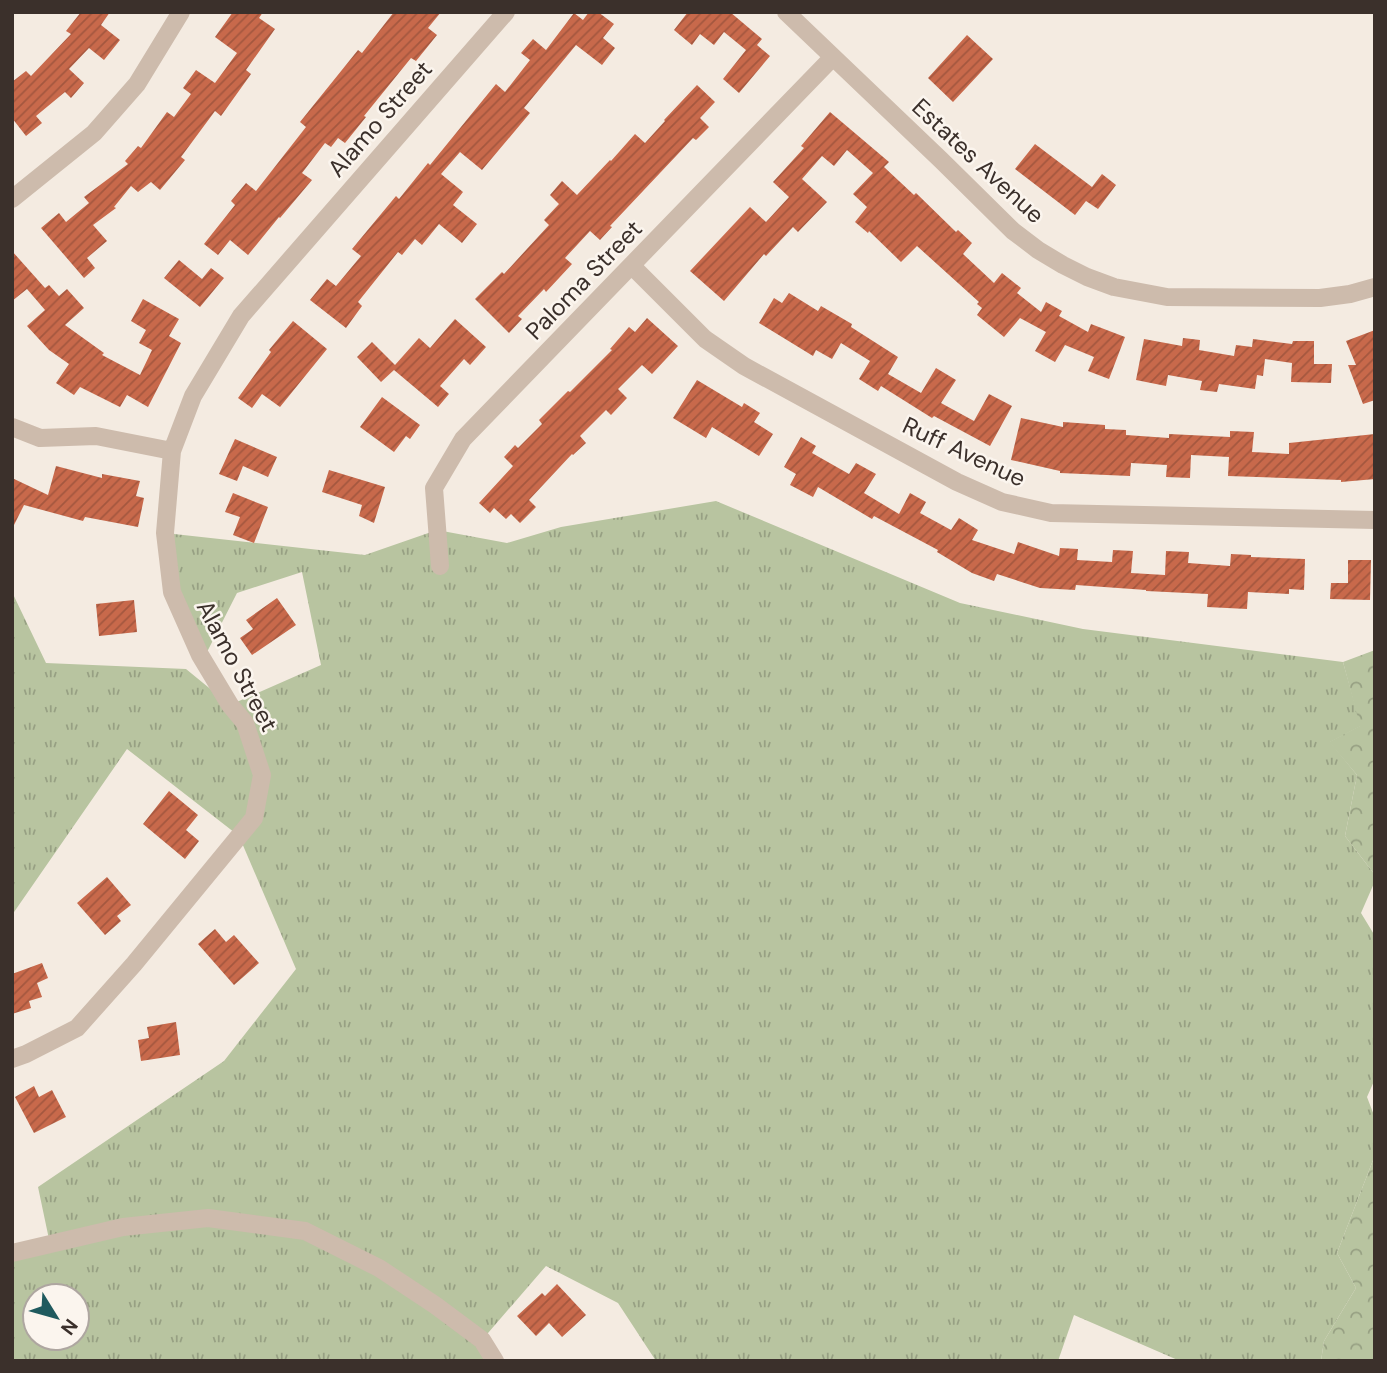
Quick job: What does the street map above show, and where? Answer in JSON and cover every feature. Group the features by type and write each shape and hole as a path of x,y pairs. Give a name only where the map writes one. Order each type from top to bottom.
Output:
{"street":[{"path":"12,199 94,133 137,84 181,12"},
{"name":"Alamo Street","path":"12,1059 77,1028 134,964 254,818 262,775 246,723 230,705 200,655 172,592 165,533 172,451 192,396 242,316 506,12"},
{"name":"Estates Avenue","path":"786,12 1013,231 1046,255 1087,277 1114,287 1167,297 1320,298 1375,287"},
{"name":"Paloma Street","path":"440,566 434,488 463,439 834,57"},
{"name":"Ruff Avenue","path":"632,266 705,339 744,366 957,482 1002,502 1051,513 1375,520"},
{"path":"12,427 40,438 96,436 172,451"},
{"path":"12,1253 122,1227 208,1218 305,1231 379,1268 435,1305 482,1340 495,1361"}],"green space":[{"path":"716,501 960,603 1083,629 1343,662 1361,726 1330,742 1357,775 1345,836 1375,875 1361,913 1375,936 1375,1079 1367,1097 1375,1118 1375,1155 1337,1253 1356,1288 1324,1341 1321,1361 1180,1361 1074,1315 1058,1361 656,1361 618,1303 546,1266 482,1340 492,1361 12,1361 12,1253 50,1244 38,1187 224,1061 296,969 239,836 127,749 12,915 12,592 46,663 186,669 230,705 321,665 302,572 237,593 207,652 172,592 165,533 365,555 437,530 507,543 561,527"},
{"path":"1375,650 1375,875 1345,836 1357,775 1329,742 1360,726 1343,662"},
{"path":"1375,1155 1375,1361 1321,1361 1324,1341 1356,1288 1337,1253"}],"building":[{"path":"81,12 110,12 101,25 120,40 104,60 89,48 69,69 84,83 71,98 65,92 36,116 42,123 26,136 12,118 12,82 26,71 31,76 71,34 66,31"},
{"path":"233,12 263,12 259,18 275,29 246,70 251,74 221,116 215,111 181,157 185,160 160,190 151,182 138,192 131,186 114,207 116,208 93,225 107,241 87,258 95,268 84,278 41,228 59,213 66,222 89,203 84,197 128,164 125,161 138,146 141,148 167,112 174,117 191,94 183,88 196,70 215,83 237,53 215,37"},
{"path":"394,12 441,12 428,28 437,35 416,61 411,58 345,143 338,138 331,147 325,143 302,173 312,180 248,255 230,240 218,255 204,244 235,205 231,201 246,183 256,191 306,127 300,122 358,50 362,53"},
{"path":"589,12 598,12 614,24 603,38 615,48 602,65 576,45 524,108 530,113 482,170 460,152 441,174 463,192 453,205 477,224 462,243 439,224 422,245 415,239 402,255 398,252 358,302 362,306 346,328 310,300 327,279 336,286 361,256 352,249 396,196 399,199 428,163 430,165 496,84 505,92 530,60 521,53 533,39 546,50 574,13 583,20"},
{"path":"688,12 730,12 762,39 757,45 770,56 739,93 723,79 746,50 724,32 714,45 700,34 692,45 674,30"},
{"path":"967,35 993,59 953,102 928,78"},
{"path":"697,85 715,102 700,118 709,127 696,140 693,138 600,240 590,231 565,258 572,264 546,292 544,289 518,316 522,319 509,333 475,299 502,272 504,274 549,225 544,220 559,204 550,195 562,181 577,195 635,134 645,143"},
{"path":"830,112 889,162 884,167 914,195 916,193 956,232 958,230 972,243 963,254 994,283 1002,273 1021,288 1017,293 1041,312 1046,302 1062,311 1059,316 1088,332 1091,324 1125,337 1109,379 1088,371 1094,357 1065,345 1055,362 1035,351 1046,332 1020,318 1004,337 977,315 982,308 977,304 979,302 917,246 901,262 869,231 868,233 855,222 867,207 853,194 873,173 847,150 834,166 822,156 802,179 827,202 798,232 793,227 766,256 764,254 724,301 690,271 750,207 766,222 789,197 773,182 804,148 801,146"},
{"path":"1035,144 1092,187 1102,174 1116,185 1098,209 1086,201 1075,215 1015,169"},
{"path":"12,251 45,288 49,285 59,296 67,289 84,308 65,325 104,353 102,355 140,375 152,350 139,343 146,330 131,321 143,299 179,319 169,336 181,343 148,407 127,395 120,407 80,387 74,395 56,383 69,364 49,350 27,326 45,310 27,289 12,301"},
{"path":"179,260 202,279 211,268 224,278 200,307 164,278"},
{"path":"789,293 818,311 821,306 852,324 851,327 898,357 888,374 921,393 936,368 956,380 941,403 974,421 989,394 1012,406 990,446 934,416 932,418 881,386 878,391 859,379 870,361 841,343 832,359 816,350 813,356 759,323 774,298 782,303"},
{"path":"647,318 678,346 652,374 642,365 618,389 627,398 611,415 606,410 580,436 586,443 572,454 529,500 536,507 520,523 511,514 506,519 494,508 490,513 479,503 513,466 504,457 515,445 518,448 542,424 539,420 612,350 610,349 629,327 635,332"},
{"path":"455,319 486,347 470,365 464,359 440,386 449,394 438,407 394,370 381,382 357,357 372,342 395,365 419,338 430,348"},
{"path":"293,321 327,349 280,407 262,394 252,408 238,398 271,352 269,350"},
{"path":"1375,330 1375,400 1363,404 1348,365 1356,365 1346,341"},
{"path":"1183,338 1200,340 1199,350 1234,356 1236,345 1252,347 1253,339 1292,344 1293,341 1314,341 1314,364 1332,364 1331,383 1291,382 1292,363 1265,359 1263,376 1257,375 1255,389 1219,384 1217,392 1200,390 1202,381 1168,375 1166,386 1136,380 1144,339 1182,346"},
{"path":"697,380 742,407 744,403 760,413 754,422 773,434 759,456 712,427 706,438 673,418"},
{"path":"382,397 420,425 410,439 406,436 394,452 360,427"},
{"path":"1021,418 1063,427 1063,422 1105,425 1105,429 1126,430 1126,435 1169,438 1169,434 1230,437 1230,431 1254,432 1252,452 1289,454 1289,443 1375,434 1375,479 1341,482 1228,476 1229,457 1191,455 1190,478 1166,477 1167,465 1131,463 1130,476 1060,473 1011,460"},
{"path":"801,437 816,446 812,453 849,474 856,463 876,474 864,493 899,514 910,493 926,502 920,513 951,530 959,518 978,530 972,540 1014,554 1018,542 1059,556 1060,548 1078,549 1077,560 1112,562 1113,550 1133,551 1131,573 1165,575 1166,551 1189,552 1188,563 1230,566 1231,554 1305,559 1304,590 1289,589 1289,594 1248,592 1247,609 1207,607 1208,594 1076,585 1075,590 1040,588 997,574 994,581 972,573 937,552 938,550 874,516 872,519 818,487 813,497 790,485 796,474 784,467"},
{"path":"235,439 277,457 268,477 243,466 237,481 219,474"},
{"path":"56,466 102,478 102,474 140,481 136,496 144,498 138,527 85,517 83,521 24,505 12,529 12,478 48,495"},
{"path":"329,470 385,487 374,523 359,516 362,505 322,492"},
{"path":"233,493 268,507 254,543 233,535 240,517 225,512"},
{"path":"1348,560 1371,560 1370,600 1330,599 1331,583 1348,583"},
{"path":"277,598 296,625 252,655 240,638 253,629 246,620"},
{"path":"134,600 137,632 99,636 96,604"},
{"path":"169,791 198,815 186,830 199,841 185,859 143,824"},
{"path":"107,877 131,905 117,916 121,921 105,935 77,903"},
{"path":"215,929 226,942 234,935 259,963 234,985 198,944"},
{"path":"42,963 48,978 37,983 42,997 29,1001 31,1008 12,1014 12,974"},
{"path":"176,1022 180,1055 141,1061 138,1040 149,1038 147,1027"},
{"path":"34,1086 39,1097 52,1090 66,1117 34,1133 15,1097"},
{"path":"557,1284 586,1315 562,1337 549,1323 536,1336 517,1316 542,1293 545,1296"}]}
